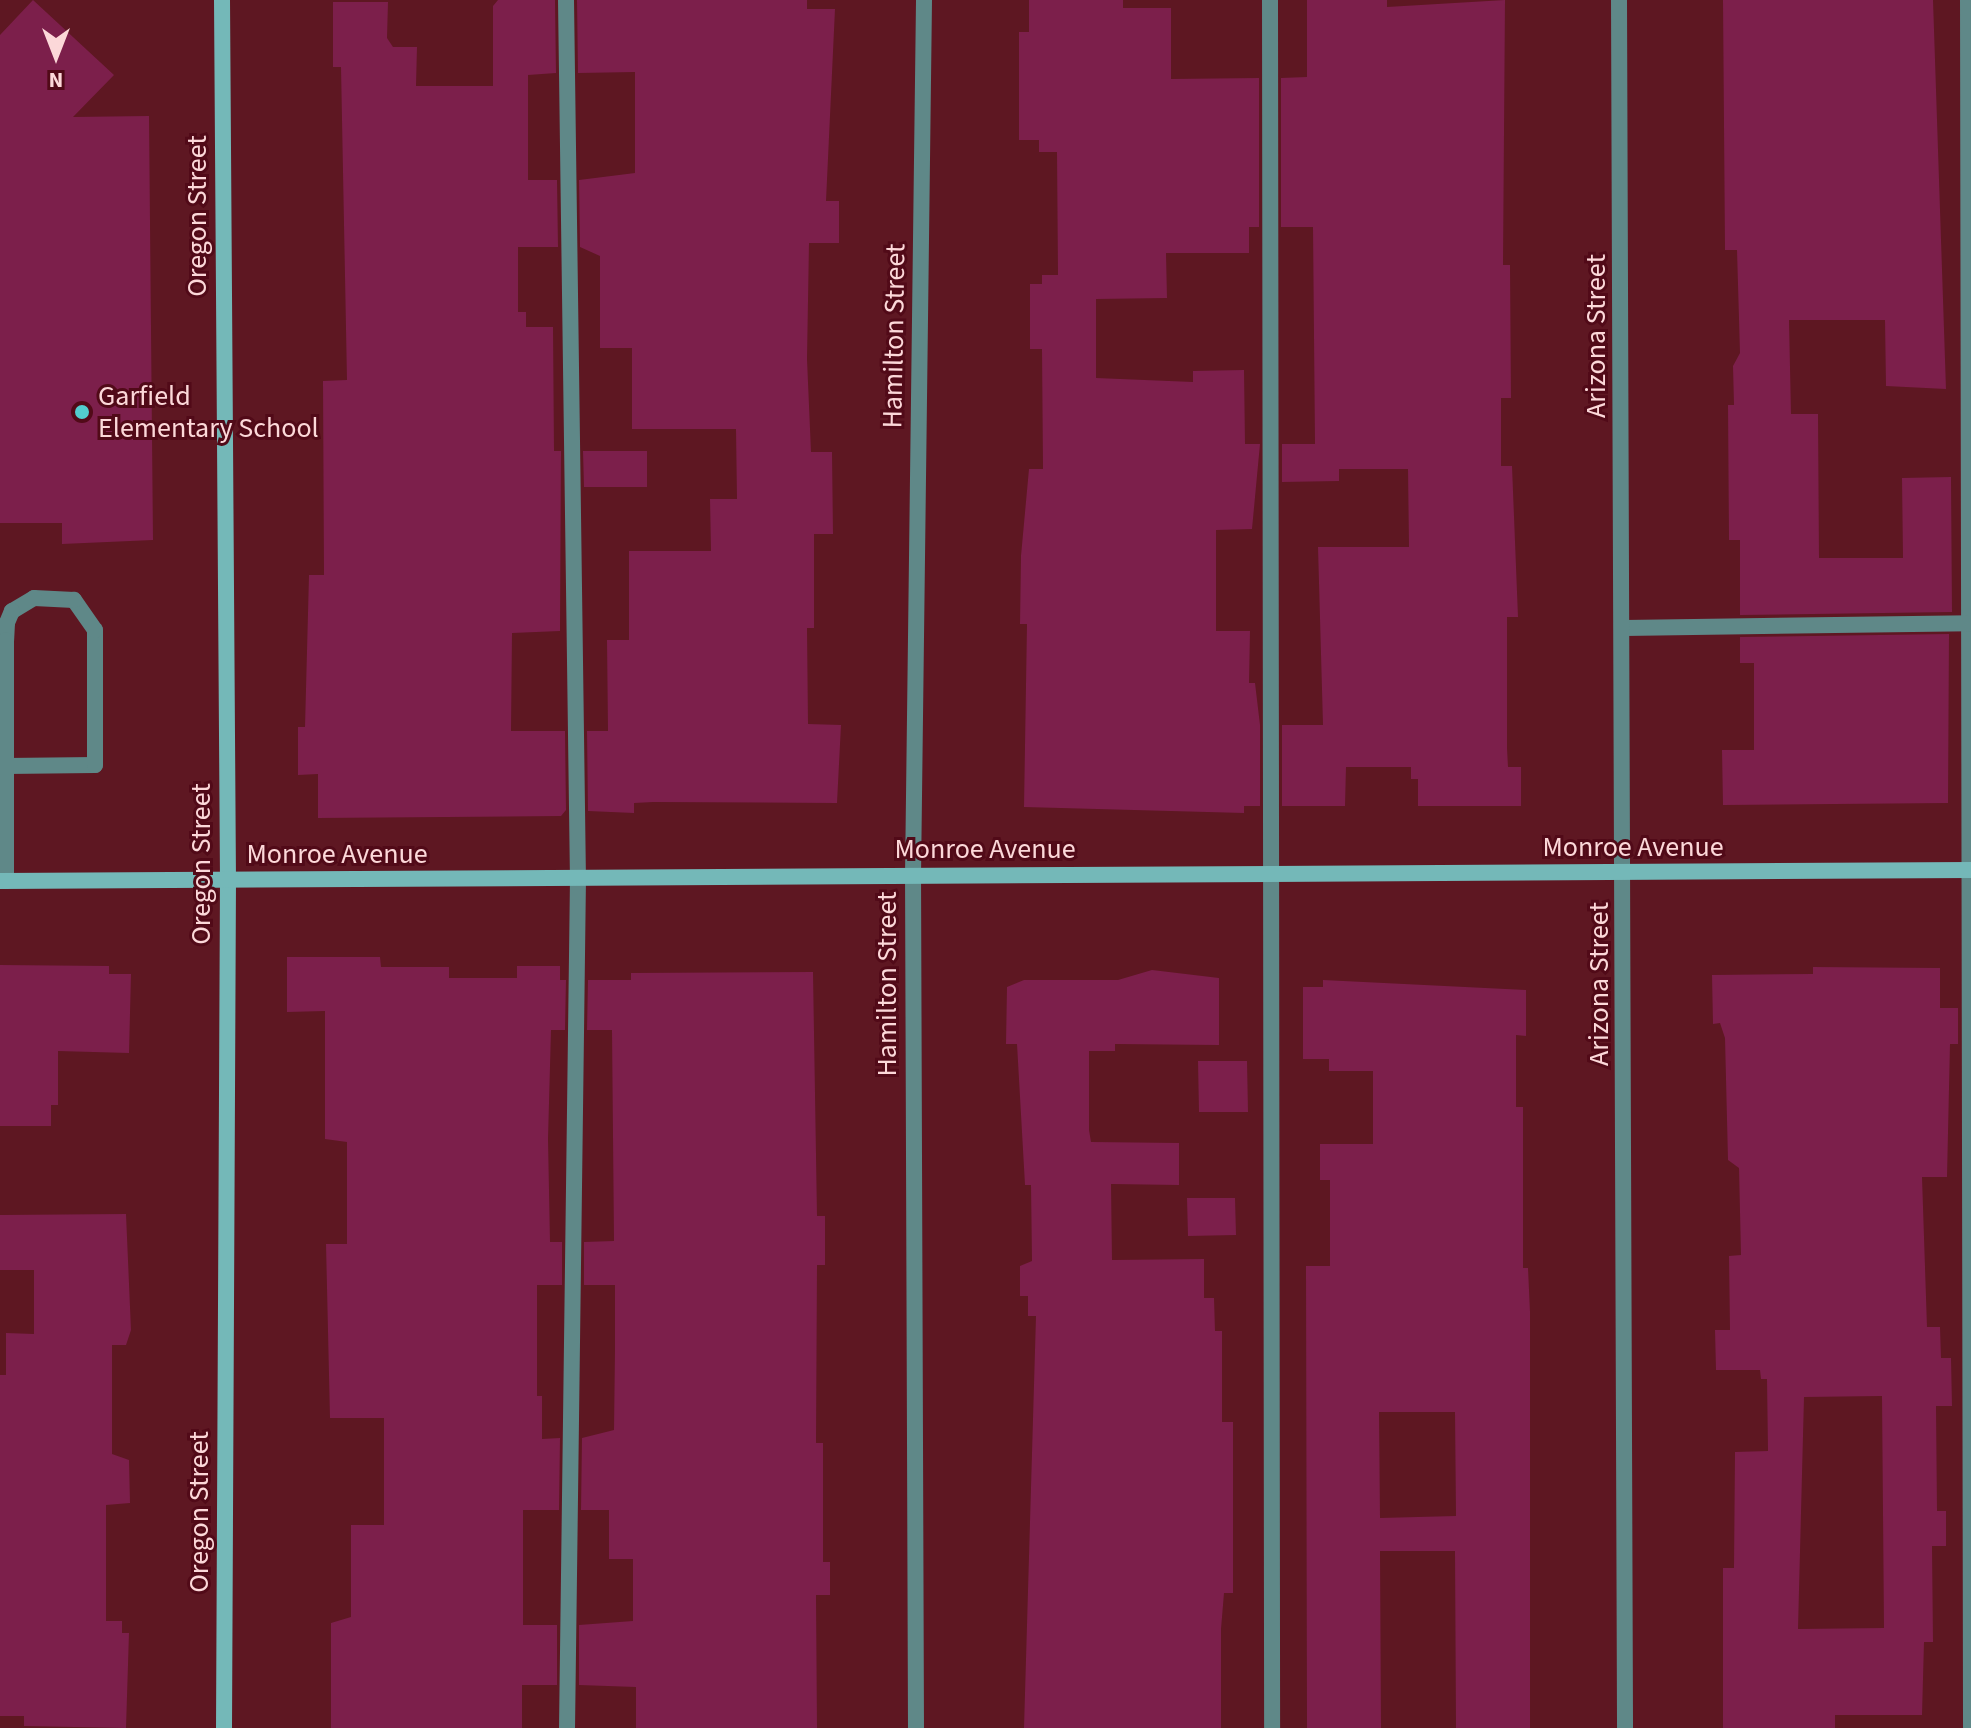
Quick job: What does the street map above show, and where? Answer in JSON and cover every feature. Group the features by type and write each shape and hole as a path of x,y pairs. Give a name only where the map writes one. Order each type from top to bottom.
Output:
{"street":[{"name":"Oregon Street","path":"222,0 228,880 224,1728"},
{"path":"566,0 578,878 567,1728"},
{"name":"Hamilton Street","path":"916,1728 913,876 924,0"},
{"path":"1270,0 1272,1728"},
{"name":"Arizona Street","path":"1619,0 1625,873 1625,1728"},
{"path":"1968,0 1971,1728"},
{"path":"3,881 7,623 12,611 34,598 74,600 95,630 95,765 6,766"},
{"path":"1624,628 1970,623"},
{"name":"Monroe Avenue","path":"3,881 1970,870"}],"building":[{"path":"33,0 114,75 73,117 149,116 153,540 62,544 62,523 0,523 0,35"},
{"path":"498,0 555,0 556,73 528,75 528,180 557,180 558,247 518,247 518,312 526,312 526,327 553,327 554,451 561,451 560,631 512,633 511,731 565,731 566,810 561,816 318,818 318,774 298,775 298,727 305,727 309,575 324,575 323,381 347,380 341,67 333,67 333,2 388,2 387,38 393,47 417,47 416,86 493,86 493,6"},
{"path":"577,0 807,0 807,9 835,9 826,201 839,201 839,243 809,243 807,359 811,452 832,452 833,534 814,534 814,628 807,628 808,724 841,725 837,803 653,802 634,803 634,813 588,811 587,731 608,731 607,640 629,640 629,551 711,551 710,499 737,499 736,429 632,429 632,348 600,348 600,256 580,247 579,180 635,173 635,72 578,73"},
{"path":"1029,0 1123,0 1123,8 1171,8 1171,79 1259,78 1259,227 1249,227 1249,253 1166,253 1167,298 1096,299 1096,378 1193,382 1193,371 1244,370 1245,444 1260,444 1252,529 1216,530 1216,631 1250,631 1249,683 1255,683 1260,725 1260,806 1244,806 1244,813 1024,807 1027,624 1020,624 1021,556 1029,469 1043,469 1042,349 1030,349 1030,284 1042,284 1042,275 1058,275 1057,152 1039,152 1039,140 1019,140 1019,32 1029,32"},
{"path":"1307,0 1387,0 1387,7 1505,0 1503,265 1510,265 1511,398 1501,398 1501,466 1512,466 1518,617 1507,617 1507,748 1508,767 1521,767 1521,806 1418,806 1418,779 1411,779 1411,767 1346,767 1345,806 1282,806 1282,725 1323,725 1318,547 1409,547 1408,469 1339,469 1339,481 1282,482 1282,444 1315,444 1313,227 1281,227 1281,78 1307,77"},
{"path":"1723,0 1933,0 1946,389 1886,386 1885,320 1789,320 1791,414 1818,414 1819,558 1903,558 1902,478 1951,477 1952,612 1740,615 1740,540 1729,540 1728,405 1734,405 1733,366 1740,353 1737,250 1725,250"},
{"path":"583,451 647,451 647,487 584,487"},
{"path":"1949,634 1948,803 1723,805 1722,750 1754,750 1754,663 1740,663 1740,637"},
{"path":"287,957 380,957 381,967 449,967 449,978 517,978 517,966 560,966 560,980 566,980 565,1030 551,1030 548,1139 550,1242 562,1242 562,1285 537,1285 537,1396 542,1396 542,1439 560,1438 559,1510 523,1510 523,1625 557,1625 557,1685 522,1685 522,1728 331,1728 331,1623 351,1617 351,1525 384,1525 384,1418 330,1418 326,1244 347,1244 347,1142 325,1139 325,1011 287,1012"},
{"path":"0,965 109,966 109,974 131,974 129,1053 58,1051 58,1105 51,1105 51,1126 0,1126"},
{"path":"1813,967 1940,968 1940,1008 1958,1008 1958,1044 1950,1044 1947,1177 1922,1177 1927,1327 1940,1327 1941,1358 1951,1358 1952,1406 1936,1406 1937,1511 1946,1511 1946,1546 1932,1546 1933,1642 1924,1642 1922,1715 1835,1715 1835,1728 1723,1728 1723,1568 1734,1568 1735,1452 1768,1451 1767,1379 1761,1379 1760,1370 1716,1370 1715,1330 1730,1330 1729,1256 1741,1255 1739,1168 1728,1160 1725,1038 1720,1023 1713,1024 1712,975 1813,974","holes":["1882,1396 1884,1628 1798,1629 1804,1397"]},
{"path":"1152,970 1219,978 1219,1045 1115,1044 1115,1051 1089,1051 1089,1130 1091,1142 1179,1143 1179,1185 1111,1184 1112,1260 1204,1259 1204,1298 1214,1298 1215,1331 1222,1331 1222,1422 1233,1422 1233,1593 1224,1593 1221,1728 1024,1728 1036,1316 1028,1316 1028,1296 1020,1296 1020,1266 1032,1261 1031,1185 1025,1185 1017,1044 1006,1044 1007,987 1024,980 1118,980"},
{"path":"813,972 817,1216 825,1216 825,1265 817,1265 816,1443 823,1443 823,1562 830,1562 830,1595 816,1595 817,1728 636,1728 636,1687 579,1685 579,1625 633,1621 633,1559 609,1559 609,1510 581,1510 582,1438 614,1430 615,1285 584,1285 584,1242 614,1241 612,1030 587,1030 588,980 631,980 631,973"},
{"path":"1323,980 1526,990 1526,1036 1516,1035 1516,1107 1523,1107 1523,1268 1528,1268 1530,1312 1530,1728 1456,1728 1455,1551 1380,1551 1381,1728 1307,1728 1306,1266 1330,1266 1330,1180 1320,1180 1320,1144 1373,1144 1373,1071 1329,1071 1329,1059 1303,1059 1303,987 1323,987","holes":["1379,1412 1455,1412 1456,1516 1380,1518"]},
{"path":"1198,1061 1247,1061 1248,1112 1199,1112"},
{"path":"1187,1198 1235,1198 1236,1235 1188,1236"},
{"path":"126,1214 131,1330 126,1345 112,1345 112,1454 129,1460 130,1503 106,1505 106,1621 122,1621 122,1633 129,1633 126,1728 24,1726 24,1716 0,1716 0,1375 6,1375 6,1333 34,1334 34,1270 0,1270 0,1215"}],"place":[{"name":"Garfield Elementary School","path":"82,412"}]}
